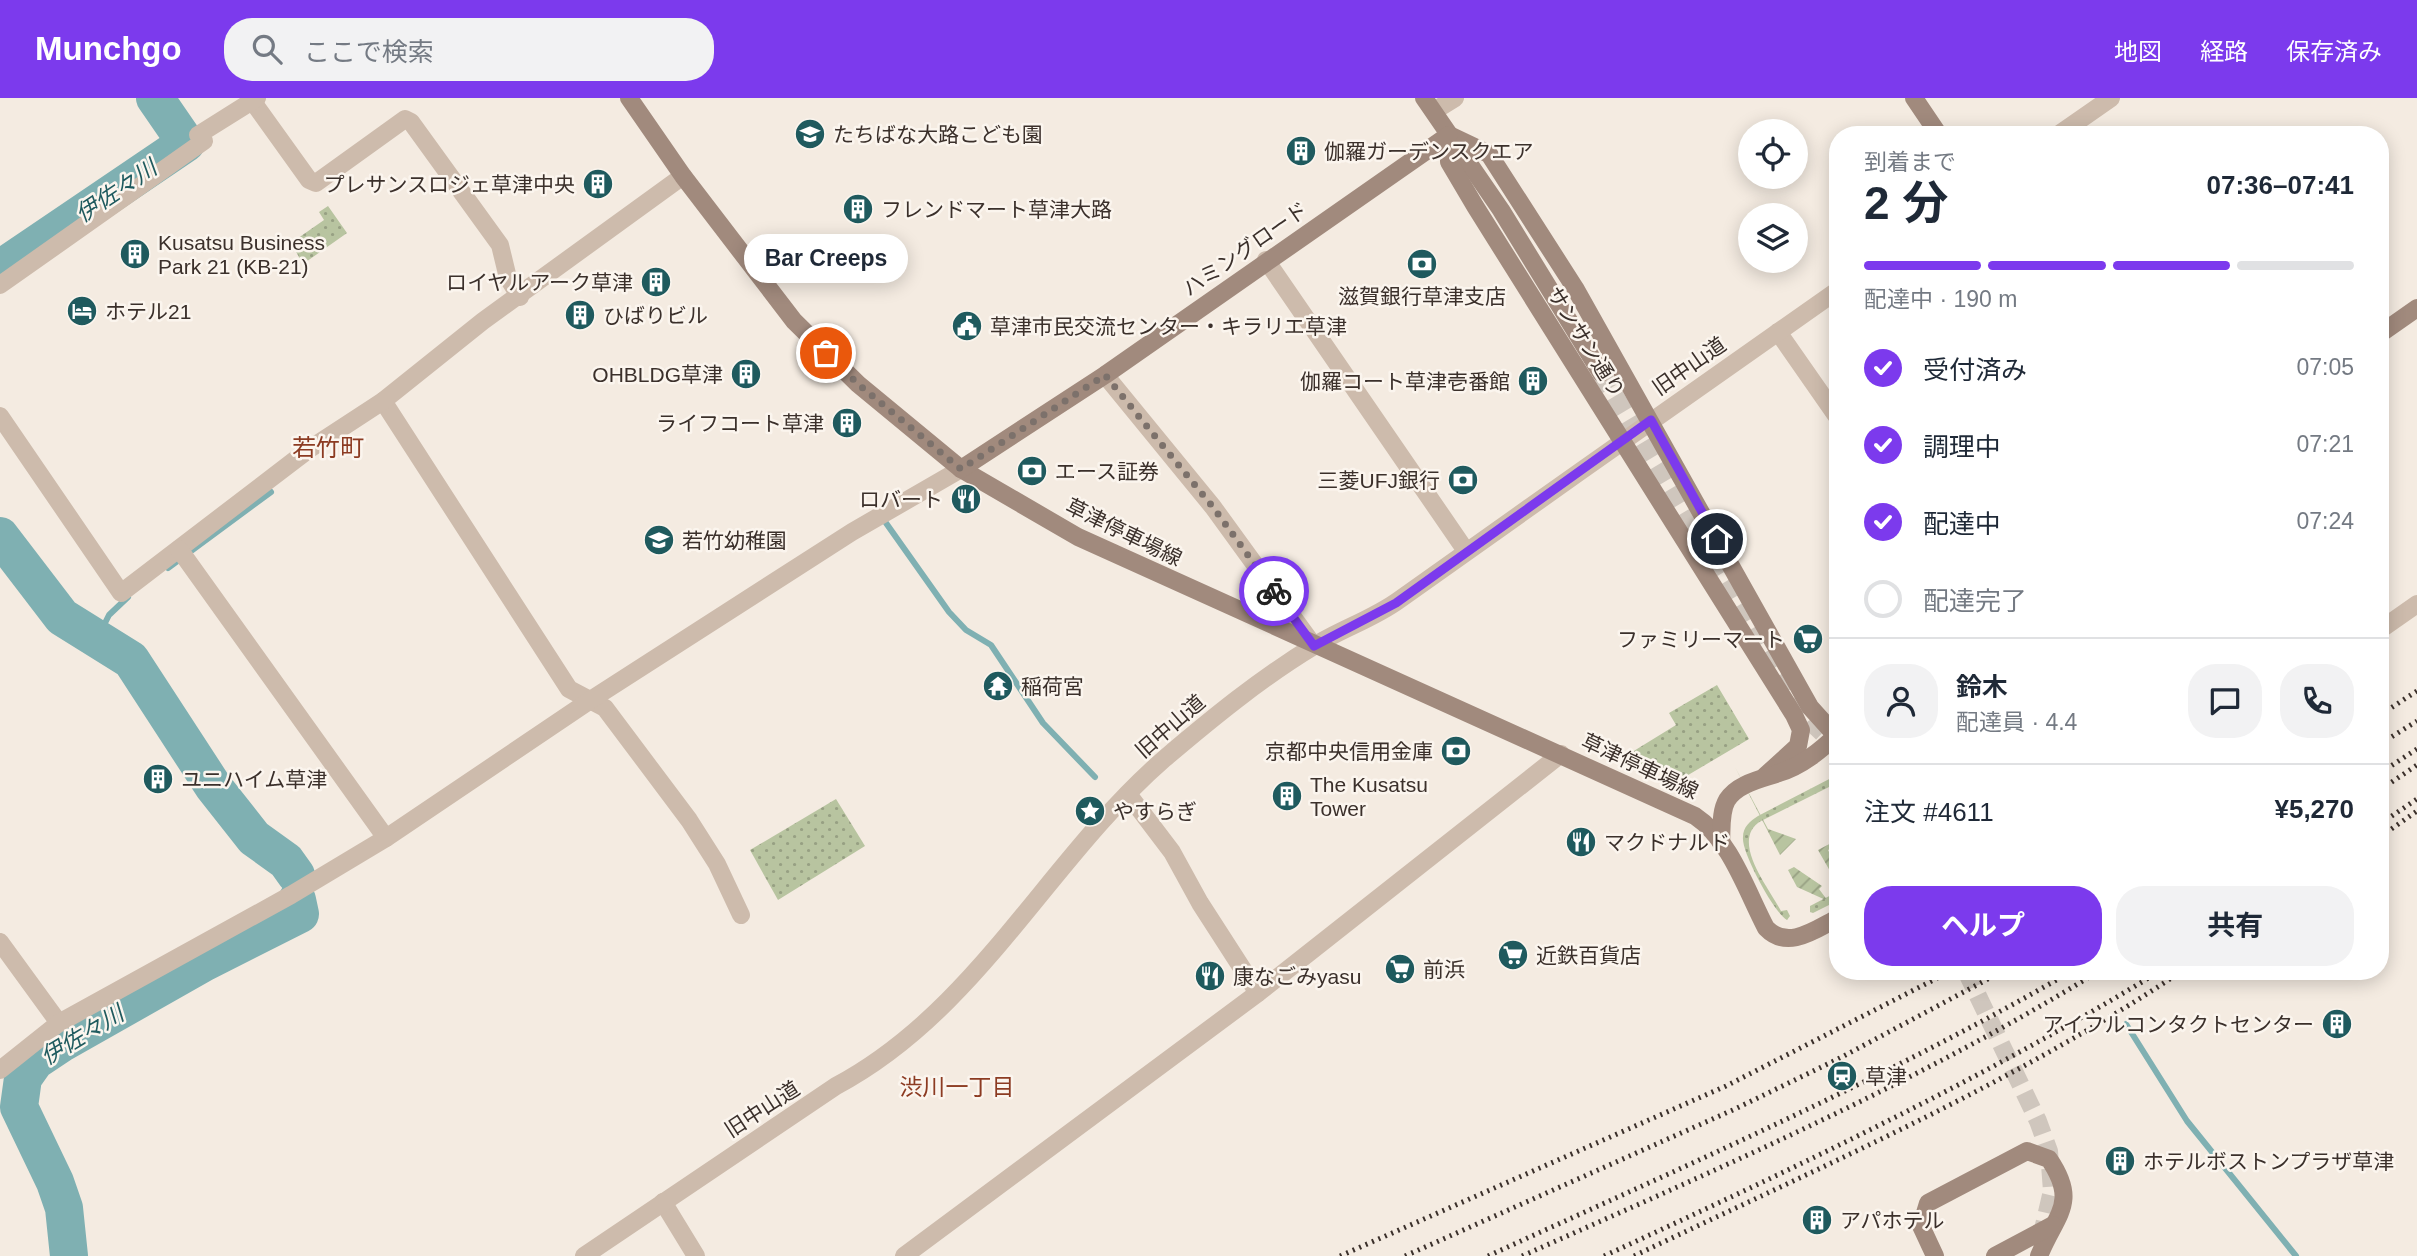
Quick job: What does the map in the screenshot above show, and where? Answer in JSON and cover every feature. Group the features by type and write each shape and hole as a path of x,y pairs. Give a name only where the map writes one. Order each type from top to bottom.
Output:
{"street":[{"name":"草津停車場線","path":"629,98 683,176 794,321 858,384 961,469 1078,537 1695,816 1710,828 1721,843 1770,933 1786,939 1797,938 1829,922"},
{"path":"1429,105 1455,98"},
{"path":"1914,98 1933,126"},
{"path":"2071,126 2111,98"},
{"path":"0,285 204,141 198,135 255,100 309,180 316,183 405,119 411,122 500,245 508,278 520,297"},
{"name":"サンサン通り","path":"1429,105 1450,135 1489,154 1576,288 1810,707 1829,727"},
{"path":"1450,135 1502,210 1601,373"},
{"name":"サンサン通り","path":"1450,135 1449,163 1621,442 1734,616 1800,726 1801,738 1796,750 1765,776"},
{"name":"ハミングロード","path":"961,469 1105,375 1266,260 1450,135"},
{"path":"0,416 121,593 308,450 383,401 483,321 520,297 683,176"},
{"path":"1266,260 1466,551"},
{"name":"旧中山道","path":"584,1256 784,1124 836,1086 868,1069 921,1026 966,984 1128,794 1162,761 1237,700 1314,646 1396,603 1829,296"},
{"path":"2389,328 2417,308"},
{"path":"1778,332 1829,405"},
{"path":"1105,375 1213,507 1314,646"},
{"path":"383,401 569,689 605,708 689,820 717,864 741,915"},
{"path":"0,1070 59,1023 291,895 386,838 592,699 852,531 961,469"},
{"path":"179,549 386,838"},
{"path":"2389,624 2417,604"},
{"name":"草津停車場線","path":"1721,843 1722,814 1727,800 1765,776 1780,774 1822,751 1829,744"},
{"path":"904,1256 1258,993 1561,754"},
{"path":"1128,794 1172,852 1200,903 1258,993"},
{"path":"0,942 59,1023"},
{"path":"1935,1256 1922,1226 1928,1203 2018,1153 2034,1151 2049,1159 2066,1192 2063,1205 2039,1256"},
{"path":"663,1202 696,1256"},
{"path":"1995,1256 2053,1225"}],"green space":[{"path":"328,206 347,233 303,264 291,243 324,220 319,212"},
{"path":"1717,685 1749,739 1678,781 1624,757 1676,725 1669,713"},
{"path":"1735,767 1768,829 1796,839 1780,855"},
{"path":"1829,779 1829,787 1761,821 1752,829 1749,840 1754,864 1781,911 1787,910 1790,916 1787,920 1767,895 1744,845 1744,830 1758,816"},
{"path":"836,799 865,846 778,900 750,850"},
{"path":"1829,844 1829,869 1818,850"},
{"path":"1794,867 1822,886 1819,889 1828,901 1797,887 1788,870"},
{"path":"1829,896 1829,905 1813,913 1810,912 1810,906"}],"waterway":[{"name":"伊佐々川","path":"0,269 186,143 155,98"},
{"path":"168,568 271,492"},
{"path":"886,523 949,612 966,630 991,645 1043,723 1095,777"},
{"name":"伊佐々川","path":"0,536 62,617 131,660 213,786 254,838 286,861 296,875"},
{"path":"96,641 109,615 128,597"},
{"name":"伊佐々川","path":"69,1256 64,1208 55,1182 19,1107 23,1078 35,1061 62,1043 205,962 300,914 297,900"},
{"path":"2126,1024 2187,1121 2296,1256"}],"tunnel":[{"path":"1601,373 1799,703 1829,739"},
{"path":"1970,980 2038,1121 2049,1151 2052,1191 2040,1242"}],"railway":[{"path":"2389,709 2417,691"},
{"path":"2389,738 2417,721"},
{"path":"2389,767 2417,749"},
{"path":"2389,784 2417,765"},
{"path":"2389,818 2417,799"},
{"path":"2389,831 2417,811"},
{"path":"1340,1256 1726,1086 1933,980"},
{"path":"1405,1256 1735,1109 1840,1058 1986,980"},
{"path":"1488,1256 1857,1085 2056,980"},
{"path":"1522,1256 1888,1088 2084,980"},
{"path":"1604,1256 1886,1122 2025,1049 2145,980"},
{"path":"1634,1256 1844,1157 1982,1088 2050,1052 2168,980"}],"way so far":[{"path":"826,353 858,384 961,469 1105,375 1213,507 1274,591"}],"place":[{"name":"たちばな大路こども園","path":"810,134"},
{"name":"伽羅ガーデンスクエア","path":"1301,151"},
{"name":"プレサンスロジェ草津中央","path":"598,184"},
{"name":"フレンドマート草津大路","path":"858,209"},
{"name":"Kusatsu Business Park 21 (KB-21)","path":"135,254"},
{"name":"滋賀銀行草津支店","path":"1422,264"},
{"name":"ロイヤルアーク草津","path":"656,282"},
{"name":"ホテル21","path":"82,311"},
{"name":"ひばりビル","path":"580,315"},
{"name":"草津市民交流センター・キラリエ草津","path":"967,326"},
{"name":"Bar Creeps","path":"826,353"},
{"name":"OHBLDG草津","path":"746,374"},
{"name":"伽羅コート草津壱番館","path":"1533,381"},
{"name":"ライフコート草津","path":"847,423"},
{"name":"エース証券","path":"1032,471"},
{"name":"三菱UFJ銀行","path":"1463,480"},
{"name":"ロバート","path":"966,499"},
{"name":"若竹幼稚園","path":"659,540"},
{"name":"ファミリーマート","path":"1808,639"},
{"name":"稲荷宮","path":"998,686"},
{"name":"京都中央信用金庫","path":"1456,751"},
{"name":"ユニハイム草津","path":"158,779"},
{"name":"The Kusatsu Tower","path":"1287,796"},
{"name":"やすらぎ","path":"1090,811"},
{"name":"マクドナルド","path":"1581,842"},
{"name":"近鉄百貨店","path":"1513,955"},
{"name":"前浜","path":"1400,969"},
{"name":"康なごみyasu","path":"1210,976"},
{"name":"アイフルコンタクトセンター","path":"2337,1024"},
{"name":"草津","path":"1842,1076"},
{"name":"ホテルボストンプラザ草津","path":"2120,1161"},
{"name":"アパホテル","path":"1817,1220"}],"district":[{"name":"若竹町","path":"328,447"},
{"name":"渋川一丁目","path":"957,1087"}],"route":[{"path":"1274,591 1314,646 1396,603 1651,420 1717,539"}]}
